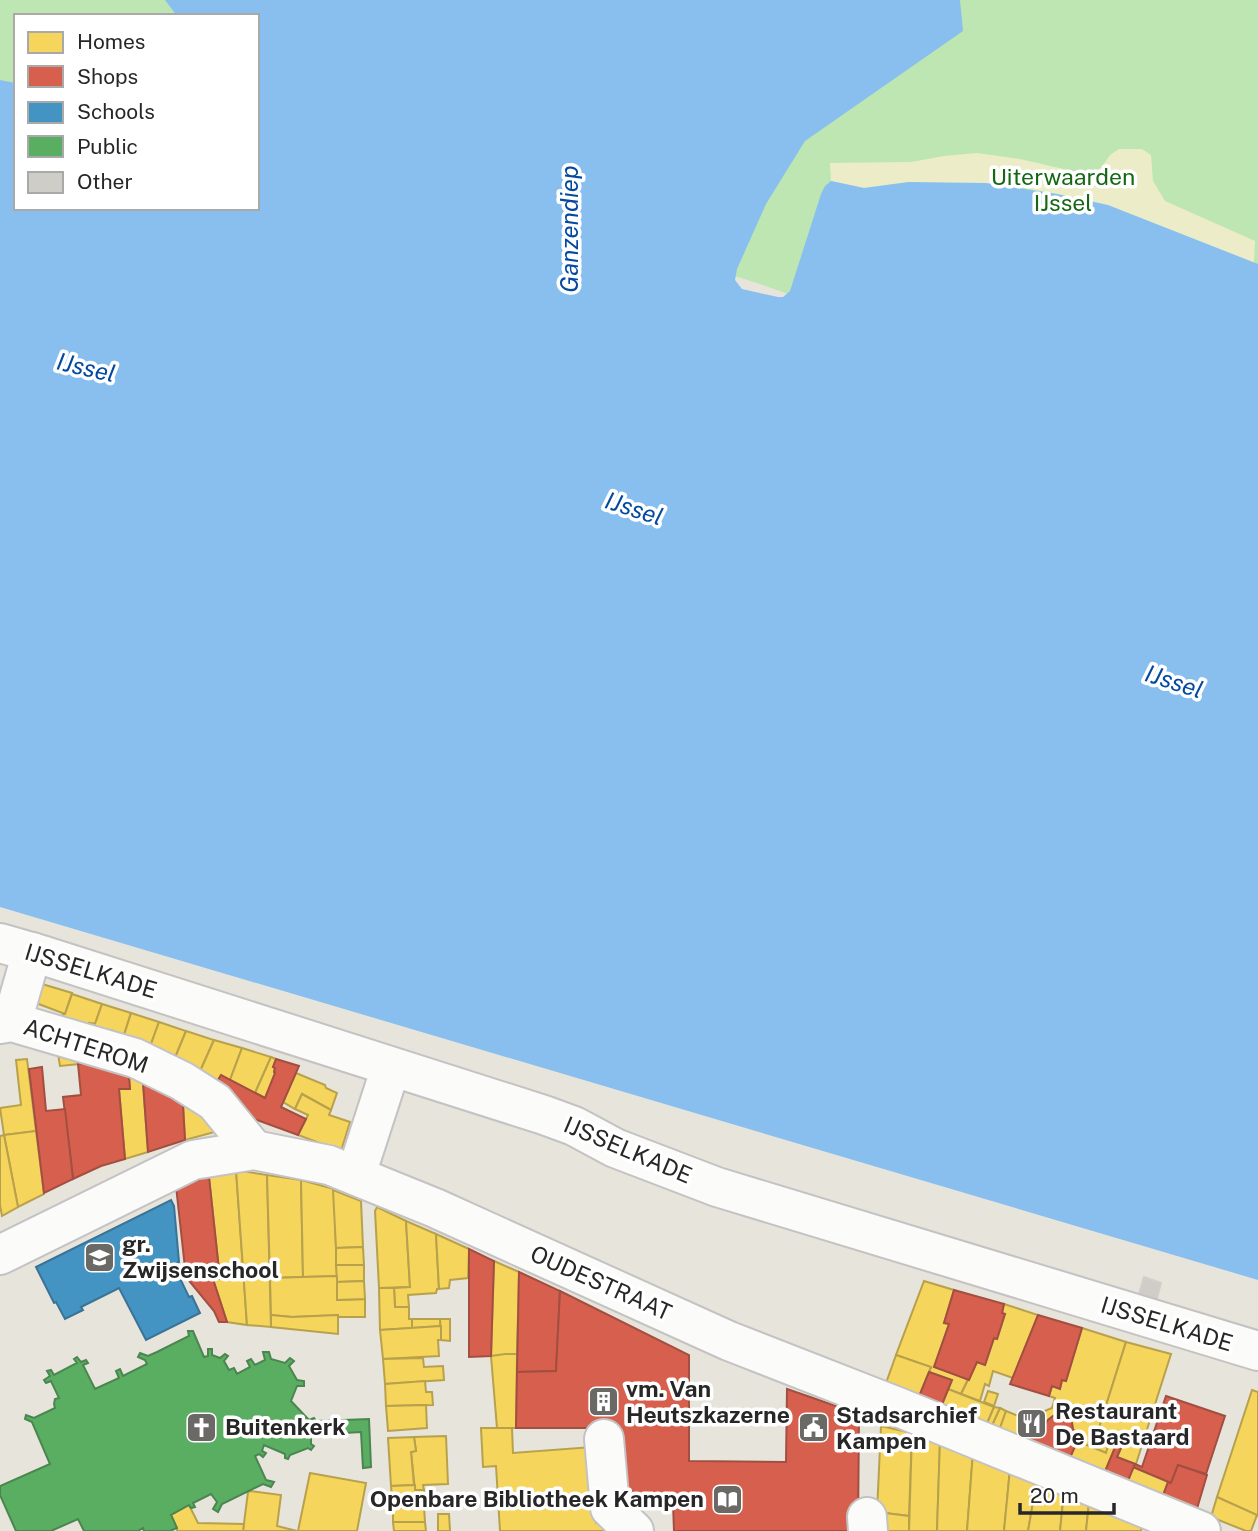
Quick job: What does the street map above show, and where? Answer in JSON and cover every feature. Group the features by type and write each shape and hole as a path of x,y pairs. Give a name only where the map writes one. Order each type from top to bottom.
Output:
{"street":[{"name":"ACHTEROM","path":"16,948 6,1023 135,1058 182,1081 215,1102 254,1150"},
{"name":"IJSSELKADE","path":"16,948 391,1067 541,1123 574,1126 615,1148 717,1187 1258,1351"},
{"path":"355,1175 391,1067"},
{"name":"OUDESTRAAT","path":"0,1255 194,1160 254,1150 329,1165 435,1208 729,1341 1201,1531"},
{"path":"604,1439 610,1508 634,1531"}],"green space":[{"name":"Uiterwaarden IJssel","path":"0,0 1258,0 1258,461 754,282 259,131 259,14 14,14 14,83 0,80"}],"sand":[{"path":"1119,149 1142,149 1151,155 1153,181 1165,201 1255,241 1254,263 1107,205 1057,194 1025,188 909,182 864,188 831,181 830,163 911,162 977,153 1020,159 1085,174 1101,168 1110,155"}],"water":[{"path":"165,0 960,0 963,31 805,141 766,204 737,269 735,280 742,289 778,297 783,297 790,291 821,194 831,181 864,188 909,182 986,183 1057,194 1108,205 1258,264 1258,1280 0,907 0,80 14,83 14,210 259,210 259,14 176,14"}],"building: Homes":[{"path":"32,981 72,993 65,1014 28,1000"},
{"path":"72,994 102,1004 95,1024 89,1023 85,1036 58,1027"},
{"path":"102,1004 131,1013 124,1035 111,1030 107,1042 85,1036 89,1023 95,1024"},
{"path":"131,1013 159,1022 147,1055 131,1037 124,1035"},
{"path":"159,1022 186,1031 172,1065 147,1055"},
{"path":"186,1031 214,1040 197,1078 172,1065"},
{"path":"214,1040 242,1048 230,1080 221,1075 214,1087 197,1078"},
{"path":"56,1041 90,1063 60,1066"},
{"path":"242,1048 271,1057 255,1093 230,1080"},
{"path":"271,1057 276,1059 273,1067 275,1073 265,1098 255,1093"},
{"path":"27,1059 36,1131 4,1135 0,1108 21,1105 16,1060"},
{"path":"128,1064 142,1069 148,1152 125,1159 119,1089 130,1089"},
{"path":"296,1073 337,1093 331,1110 302,1094 295,1109 283,1102"},
{"path":"182,1087 222,1130 185,1140"},
{"path":"302,1094 331,1110 329,1115 350,1122 341,1151 298,1135 308,1115 295,1109"},
{"path":"36,1131 44,1194 18,1207 4,1135"},
{"path":"4,1135 18,1207 2,1216 0,1136"},
{"path":"236,1170 247,1325 227,1322 213,1279 220,1279 209,1177"},
{"path":"236,1170 267,1175 271,1327 247,1325"},
{"path":"267,1175 301,1180 303,1277 270,1278"},
{"path":"301,1180 334,1189 337,1276 303,1277"},
{"path":"333,1190 361,1201 363,1247 336,1248"},
{"path":"377,1207 406,1221 410,1287 379,1288"},
{"path":"406,1221 436,1234 439,1289 436,1293 408,1295 409,1307 395,1307 394,1288 410,1287"},
{"path":"436,1234 469,1249 468,1278 450,1280 449,1288 439,1289"},
{"path":"363,1247 364,1265 336,1265 336,1248"},
{"path":"494,1261 519,1272 517,1354 491,1356"},
{"path":"336,1265 364,1265 364,1281 337,1282"},
{"path":"337,1276 337,1300 365,1299 365,1317 271,1315 270,1278"},
{"path":"364,1281 365,1299 337,1300 337,1282"},
{"path":"924,1281 954,1290 944,1323 949,1324 934,1367 968,1379 961,1394 948,1389 952,1380 929,1372 931,1367 896,1355"},
{"path":"379,1288 394,1288 395,1307 409,1307 412,1328 380,1330"},
{"path":"1004,1304 1038,1315 1013,1378 993,1371 989,1386 985,1384 980,1401 961,1394 977,1362 985,1365 1005,1314 1002,1313"},
{"path":"271,1315 338,1315 338,1334 271,1327"},
{"path":"412,1319 440,1319 441,1326 412,1328"},
{"path":"440,1319 450,1319 450,1341 441,1340"},
{"path":"441,1326 439,1356 383,1359 380,1330"},
{"path":"1082,1328 1126,1342 1093,1447 1077,1441 1081,1433 1073,1430 1072,1423 1060,1415 1053,1416 1044,1426 1034,1422 1042,1412 1052,1408 1055,1398 1049,1396 1052,1386 1060,1389 1062,1380 1066,1381"},
{"path":"1126,1342 1171,1354 1136,1464 1117,1457 1121,1448 1118,1440 1109,1442 1106,1453 1093,1447"},
{"path":"517,1354 516,1428 497,1428 491,1356"},
{"path":"896,1355 931,1367 918,1399 885,1386"},
{"path":"423,1358 424,1367 443,1366 444,1380 385,1384 383,1359"},
{"path":"425,1381 426,1392 432,1392 433,1405 386,1406 385,1384"},
{"path":"948,1389 994,1407 986,1426 941,1407"},
{"path":"1252,1390 1258,1392 1258,1516 1217,1497"},
{"path":"988,1391 998,1394 994,1406 984,1402"},
{"path":"426,1405 427,1428 388,1431 386,1406"},
{"path":"994,1407 1000,1408 991,1428 986,1426"},
{"path":"1000,1408 1006,1411 999,1431 991,1428"},
{"path":"1006,1411 1028,1420 1020,1440 999,1431"},
{"path":"881,1426 912,1433 909,1516 877,1512"},
{"path":"481,1428 512,1428 513,1453 592,1447 596,1523 603,1523 610,1531 500,1531 496,1466 483,1467"},
{"path":"912,1433 940,1440 937,1531 909,1531"},
{"path":"446,1436 448,1484 423,1485 424,1490 415,1490 411,1452 416,1451 414,1437"},
{"path":"414,1437 416,1451 411,1452 414,1485 391,1486 388,1438"},
{"path":"940,1440 973,1452 967,1531 937,1531"},
{"path":"1118,1440 1104,1474 1069,1460 1077,1441 1106,1453 1109,1442"},
{"path":"973,1452 1010,1469 1004,1531 967,1531"},
{"path":"1133,1467 1168,1482 1162,1498 1127,1483"},
{"path":"1010,1469 1037,1480 1028,1531 1004,1531"},
{"path":"310,1473 366,1483 357,1531 298,1531"},
{"path":"1037,1480 1064,1492 1060,1531 1028,1531"},
{"path":"415,1485 415,1490 424,1490 424,1507 393,1508 391,1486"},
{"path":"250,1491 281,1495 277,1526 297,1531 243,1531"},
{"path":"1064,1492 1089,1502 1086,1531 1060,1531"},
{"path":"1217,1497 1257,1515 1251,1531 1211,1517"},
{"path":"1089,1502 1142,1525 1141,1531 1086,1531"},
{"path":"189,1505 198,1523 244,1524 243,1531 177,1531 171,1515"},
{"path":"424,1507 425,1522 393,1522 393,1508"},
{"path":"877,1512 909,1516 909,1531 878,1531"},
{"path":"438,1514 449,1514 450,1531 438,1531"},
{"path":"393,1522 425,1522 426,1531 394,1531"}],"building: Shops":[{"path":"276,1059 299,1066 281,1107 306,1119 298,1135 235,1112 214,1087 221,1075 265,1098 275,1073 273,1067"},
{"path":"78,1064 128,1064 130,1089 119,1089 125,1159 73,1179 63,1097 81,1095"},
{"path":"42,1067 46,1111 65,1109 73,1179 44,1193 29,1069"},
{"path":"142,1069 182,1087 185,1140 148,1152"},
{"path":"209,1177 220,1279 213,1279 227,1322 219,1322 214,1311 186,1277 176,1186"},
{"path":"469,1249 494,1261 491,1356 469,1357"},
{"path":"519,1272 560,1291 556,1371 517,1372"},
{"path":"954,1290 1004,1304 1002,1313 1005,1314 997,1339 994,1338 985,1365 977,1362 969,1380 934,1367 949,1324 944,1323"},
{"name":"vm. Van Heutszkazerne","path":"560,1291 689,1355 689,1461 786,1462 787,1389 859,1414 858,1531 674,1531 673,1504 621,1505 621,1428 516,1428 517,1372 556,1371"},
{"path":"1038,1315 1082,1328 1066,1381 1062,1380 1060,1389 1052,1386 1049,1396 1010,1384"},
{"path":"929,1372 952,1380 941,1407 918,1399"},
{"path":"1166,1396 1225,1416 1206,1474 1178,1465 1171,1483 1133,1467 1135,1464 1142,1467"},
{"path":"1060,1415 1072,1423 1073,1430 1081,1433 1069,1460 1020,1440 1028,1420 1044,1426 1053,1416"},
{"path":"1118,1440 1121,1448 1117,1457 1135,1464 1127,1483 1104,1474"},
{"path":"1178,1465 1207,1475 1196,1512 1162,1498"}],"building: Schools":[{"path":"171,1200 174,1206 179,1262 175,1268 200,1313 146,1340 119,1288 81,1307 83,1310 65,1319 36,1267"}],"building: Public":[{"name":"Buitenkerk","path":"188,1331 193,1331 204,1357 208,1356 208,1349 212,1349 212,1355 220,1358 225,1354 228,1356 224,1361 229,1370 234,1368 237,1374 250,1367 247,1361 251,1359 255,1365 265,1360 263,1352 269,1352 271,1359 285,1363 290,1358 294,1361 289,1366 297,1380 304,1381 304,1386 297,1386 291,1401 309,1420 369,1419 371,1467 363,1468 361,1432 311,1435 311,1444 314,1446 311,1450 308,1448 290,1455 288,1459 285,1454 264,1445 262,1451 266,1453 263,1457 259,1454 255,1456 266,1480 274,1482 271,1487 263,1484 222,1504 218,1512 213,1509 217,1502 211,1494 193,1503 195,1507 191,1508 189,1505 171,1515 177,1528 170,1531 144,1531 143,1528 138,1531 84,1531 78,1519 51,1531 16,1531 0,1495 0,1486 50,1464 32,1422 25,1419 26,1415 34,1418 55,1408 55,1399 59,1398 51,1381 46,1383 44,1380 50,1376 47,1371 51,1370 54,1375 77,1363 74,1359 77,1357 81,1362 86,1360 88,1363 83,1365 95,1389 119,1378 116,1371 120,1369 123,1376 147,1364 138,1357 140,1353 148,1356 157,1352 189,1336"}],"building: Other":[{"path":"1144,1277 1161,1283 1156,1302 1138,1297"}],"place":[{"name":"gr. Zwijsenschool","path":"99,1257"},
{"name":"vm. Van Heutszkazerne","path":"603,1402"},
{"name":"Restaurant De Bastaard","path":"1032,1424"},
{"name":"Buitenkerk","path":"202,1427"},
{"name":"Stadsarchief Kampen","path":"813,1428"},
{"name":"Openbare Bibliotheek Kampen","path":"727,1499"}],"water label":[{"name":"Ganzendiep","path":"570,229"},
{"name":"IJssel","path":"86,368"},
{"name":"IJssel","path":"634,509"},
{"name":"IJssel","path":"1174,682"}]}
